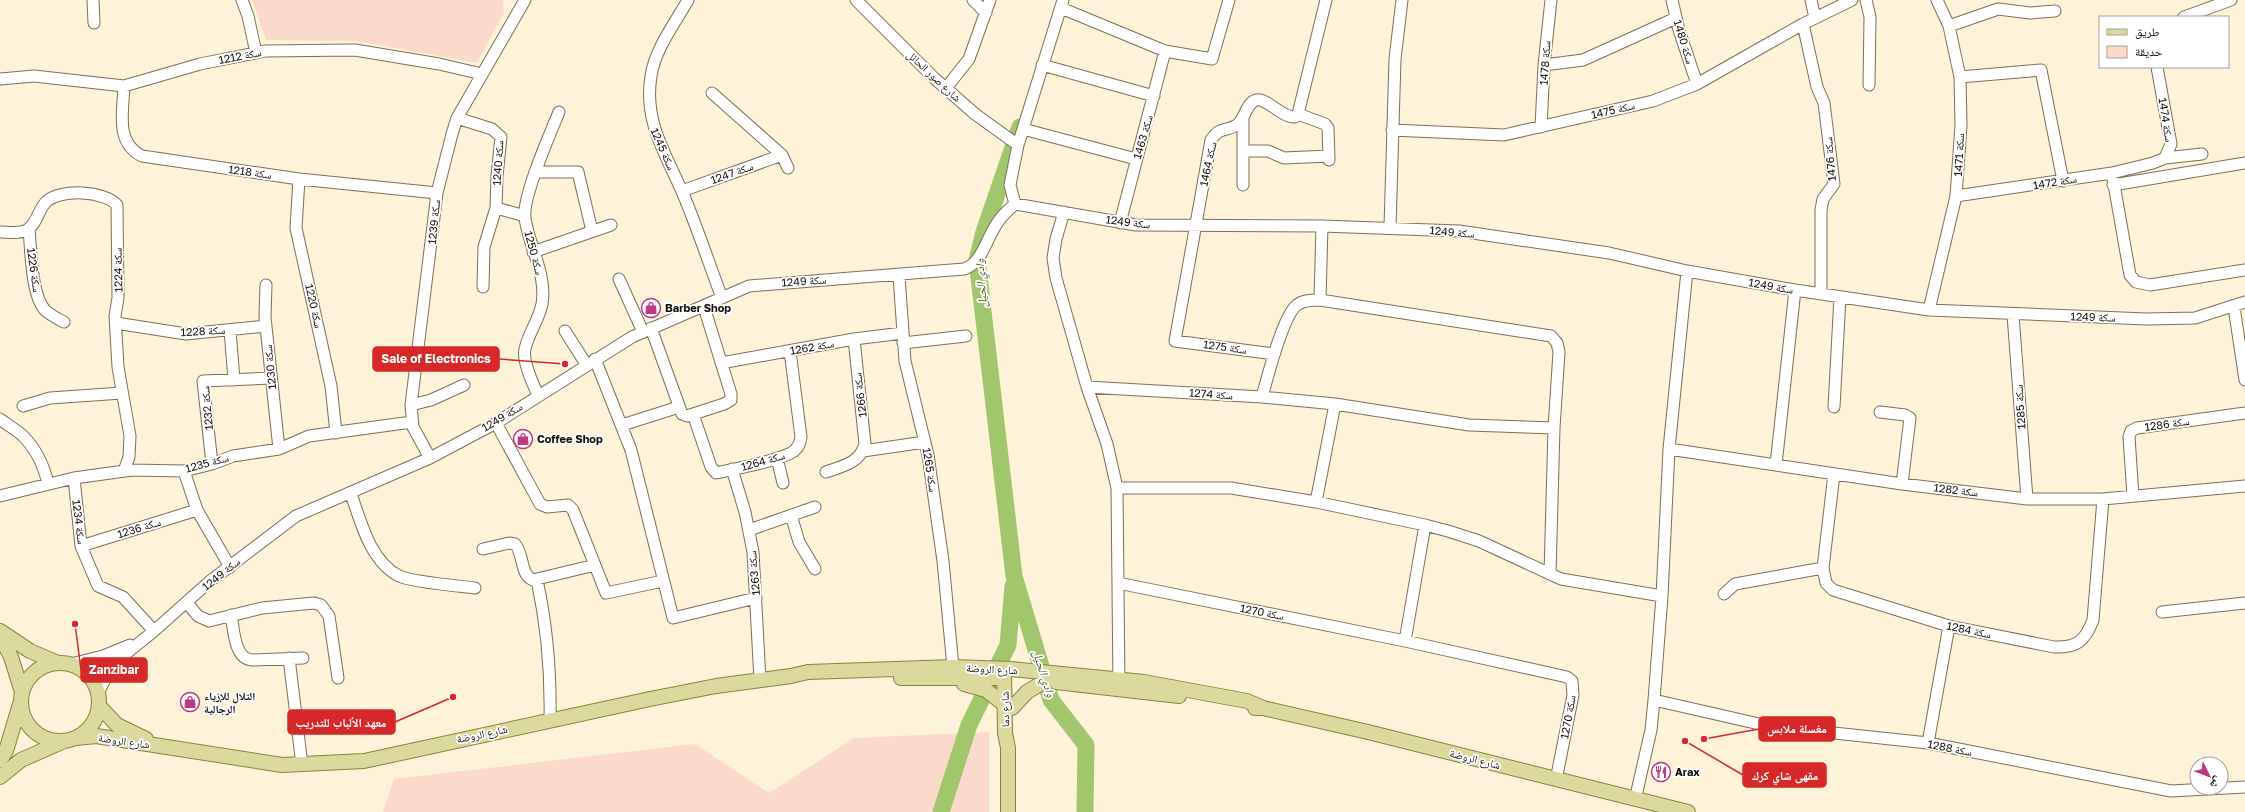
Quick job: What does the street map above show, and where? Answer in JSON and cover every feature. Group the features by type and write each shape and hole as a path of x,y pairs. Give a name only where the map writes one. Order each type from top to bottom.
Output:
{"main road":[{"path":"0,631 30,651 65,664 88,675 98,700 95,719 87,730 70,740 50,741 37,735 28,727 22,716 21,698 11,657 0,635"},
{"path":"0,760 6,751 27,680 35,671 46,665 65,664"},
{"name":"شارع الروضة","path":"0,777 21,760 70,740 96,736 262,763 302,765 364,761 550,720 716,686 791,676 808,672 953,667 1008,674 1194,690 1250,701 1263,708 1368,732 1635,800 1688,812"},
{"name":"شارع الروضة","path":"791,676 808,679 1008,674 1045,681 1119,684"},
{"name":"شارع دما","path":"1008,674 1008,707 1011,736 1008,748 1008,812"},
{"path":"886,678 905,682 973,684 986,690 1008,707 1027,692 1045,681"},
{"name":"شارع الروضة","path":"98,700 117,725 138,736 172,748"}],"street":[{"path":"93,0 94,23"},
{"path":"242,0 248,16 256,53"},
{"name":"سكة 1239","path":"430,458 418,438 412,422 411,405 437,193 457,118 524,0"},
{"name":"سكة 1245","path":"688,0 656,58 649,92 652,126 682,191 722,298"},
{"name":"شارع صور الحائل","path":"856,0 946,88 975,114 1018,145"},
{"path":"973,0 986,14"},
{"path":"946,88 969,59 990,0"},
{"path":"1015,204 1010,185 1018,145 1062,4 1165,51 1212,59 1229,0"},
{"path":"1243,151 1268,151 1284,158 1329,158 1328,128 1325,124 1298,114 1326,0"},
{"path":"1390,227 1395,59 1402,0"},
{"name":"سكة 1478","path":"1541,127 1544,66 1550,0"},
{"name":"سكة 1480","path":"1672,0 1676,18 1697,84"},
{"path":"1811,0 1815,18"},
{"name":"سكة 1475","path":"1392,130 1504,135 1653,101 1697,84 1803,24 1852,0"},
{"path":"1866,0 1870,17 1869,85"},
{"name":"سكة 1471","path":"1929,310 1956,196 1960,125 1960,77 1949,26 1937,0"},
{"path":"2187,16 2231,0"},
{"path":"1949,26 1998,9 2030,13 2055,11"},
{"path":"1544,66 1583,60 1676,18"},
{"name":"سكة 1476","path":"1803,24 1817,87 1824,103 1834,184 1823,200 1821,210 1821,294"},
{"name":"سكة 1212","path":"0,79 34,76 124,86 200,64 265,50 355,50 439,64 482,74"},
{"name":"سكة 1463","path":"1120,222 1165,51"},
{"path":"1042,65 1154,96"},
{"name":"سكة 1474","path":"2153,163 2165,158 2171,144 2156,68"},
{"path":"1960,77 2041,70 2063,181"},
{"name":"سكة 1218","path":"124,86 122,129 124,138 133,152 142,156 299,179 437,193"},
{"path":"712,93 782,155 788,168"},
{"name":"سكة 1464","path":"1175,341 1211,140 1217,131 1237,124 1243,118 1251,103 1256,100 1262,100 1287,116 1295,117 1298,114"},
{"name":"سكة 1250","path":"538,395 528,372 524,350 542,304 542,285 525,216 530,190 559,112"},
{"name":"سكة 1240","path":"457,118 492,129 501,138 496,176 496,208 484,247 483,288"},
{"path":"1243,118 1243,185"},
{"path":"1023,130 1136,159"},
{"path":"2165,158 2202,154"},
{"name":"سكة 1247","path":"682,191 782,155"},
{"name":"سكة 1472","path":"1956,196 2112,173 2153,163"},
{"path":"2113,185 2245,163"},
{"path":"537,172 578,172 592,231"},
{"path":"2112,173 2130,275 2136,282 2150,285 2245,270"},
{"name":"سكة 1220","path":"299,179 296,228 331,386 336,433"},
{"name":"سكة 1224","path":"29,229 46,201 58,195 80,193 102,196 114,201 119,210 116,323 118,366 130,436 129,457 124,471"},
{"name":"سكة 1249","path":"98,700 110,670 118,660 138,642 154,632 230,566 296,516 351,494 430,458 496,422 591,362 647,330 704,307 749,286 801,281 899,276 964,269 971,266 977,260 996,224 1015,204 1136,225 1390,227 1459,231 1609,254 1687,271 1795,290 1929,310 2013,315 2146,319 2195,318 2234,307 2245,302"},
{"path":"496,208 525,216"},
{"path":"1064,212 1056,239 1053,258 1056,278 1087,387 1107,444 1117,488 1119,684"},
{"path":"533,252 611,225"},
{"path":"1320,300 1322,226"},
{"path":"0,232 24,232 29,229"},
{"name":"سكة 1226","path":"29,229 36,288 40,302 46,310 64,322"},
{"path":"1635,800 1651,730 1654,700 1662,596 1669,449 1687,271"},
{"name":"سكة 1265","path":"899,276 903,338 908,375 926,442 943,560 953,667"},
{"path":"619,279 647,330 679,407 684,415 693,414 724,404 731,400 731,394 704,307"},
{"name":"سكة 1230","path":"266,285 266,326 279,449"},
{"path":"1776,465 1795,290"},
{"path":"1834,407 1840,297"},
{"path":"1262,397 1274,354 1290,314 1296,305 1307,300 1320,300 1550,336 1557,343 1559,352 1554,428 1550,574"},
{"path":"2234,307 2244,373"},
{"name":"سكة 1285","path":"2013,315 2027,499"},
{"name":"سكة 1228","path":"116,323 186,334 266,326"},
{"path":"230,330 234,380"},
{"path":"565,331 591,362 622,425 639,478 673,618 756,598"},
{"name":"سكة 1262","path":"721,363 854,339 966,336"},
{"name":"سكة 1266","path":"854,339 865,436 863,451"},
{"name":"سكة 1275","path":"1175,341 1274,354"},
{"name":"سكة 1264","path":"693,414 713,472 777,458 794,450 799,445 801,437 790,350"},
{"name":"سكة 1232","path":"212,464 203,382 271,378"},
{"path":"411,405 431,400 464,385"},
{"name":"سكة 1274","path":"1087,387 1262,397 1335,404 1469,425 1554,428"},
{"path":"23,406 50,398 122,393"},
{"path":"1316,502 1335,404"},
{"path":"622,425 679,407"},
{"path":"1880,412 1905,415 1910,418 1902,484"},
{"name":"سكة 1286","path":"2133,496 2129,437 2131,431 2137,428 2245,413"},
{"path":"0,419 23,436 33,449 44,468 48,484"},
{"name":"سكة 1235","path":"0,496 74,478 124,471 184,471 212,464 233,456 279,449 308,436 412,422"},
{"path":"496,422 540,504 547,507 568,505 573,510 606,593 663,581"},
{"path":"826,472 853,461 863,451 926,442"},
{"name":"سكة 1282","path":"1669,449 1902,484 2027,499 2103,499 2245,486"},
{"path":"777,458 783,483"},
{"name":"سكة 1263","path":"732,469 745,512 753,552 760,680"},
{"path":"184,471 197,510 230,566"},
{"name":"سكة 1284","path":"1834,474 1823,568 1826,583 1833,590 1949,626 2054,647 2066,648 2078,643 2088,633 2093,620 2103,499"},
{"name":"سكة 1234","path":"74,478 81,546 98,586 123,597 154,632"},
{"path":"1117,488 1231,488 1316,502 1425,524 1479,542 1550,574 1579,583 1662,596"},
{"path":"351,494 368,539 384,566 400,577 475,588"},
{"path":"749,530 815,507"},
{"name":"سكة 1236","path":"81,546 197,510"},
{"path":"791,515 799,542 814,569"},
{"path":"1406,641 1425,524"},
{"path":"483,548 509,543 514,544 520,553 527,575 530,578 537,580 595,565"},
{"path":"1724,594 1735,584 1823,568"},
{"path":"537,580 547,635 551,691 550,720"},
{"name":"سكة 1270","path":"1118,583 1406,641 1560,675 1572,680 1573,695 1556,780"},
{"path":"187,603 198,616 205,621 214,621 231,615 262,608 314,603 321,605 329,616 338,678"},
{"path":"2162,612 2245,603"},
{"path":"231,615 239,653 244,659 303,658"},
{"path":"1928,743 1949,626"},
{"name":"سكة 1249","path":"65,664 103,656 138,642"},
{"path":"289,658 302,765"},
{"name":"سكة 1288","path":"1654,700 1768,726 1928,743 2171,791 2245,787"}],"green space":[{"path":"252,0 503,0 504,13 477,63 357,41 266,40"},
{"path":"989,732 989,812 383,812 394,779 695,744 769,793 854,738"}],"waterway":[{"name":"وادي الحيل","path":"1020,127 984,232 977,260 1014,576 1051,700 1086,745 1085,812"},
{"name":"وادي الحيل","path":"941,812 969,725 1008,645 1013,586"}],"place":[{"name":"Barber Shop","path":"651,308"},
{"name":"Sale of Electronics","path":"565,364"},
{"name":"Coffee Shop","path":"523,439"},
{"name":"Zanzibar","path":"75,624"},
{"name":"معهد الألباب للتدريب","path":"453,697"},
{"name":"التلال للإزياء الرجالية","path":"190,702"},
{"name":"مغسلة ملابس","path":"1704,739"},
{"name":"مقهى شاي كرك","path":"1685,741"},
{"name":"Arax","path":"1661,772"}]}
